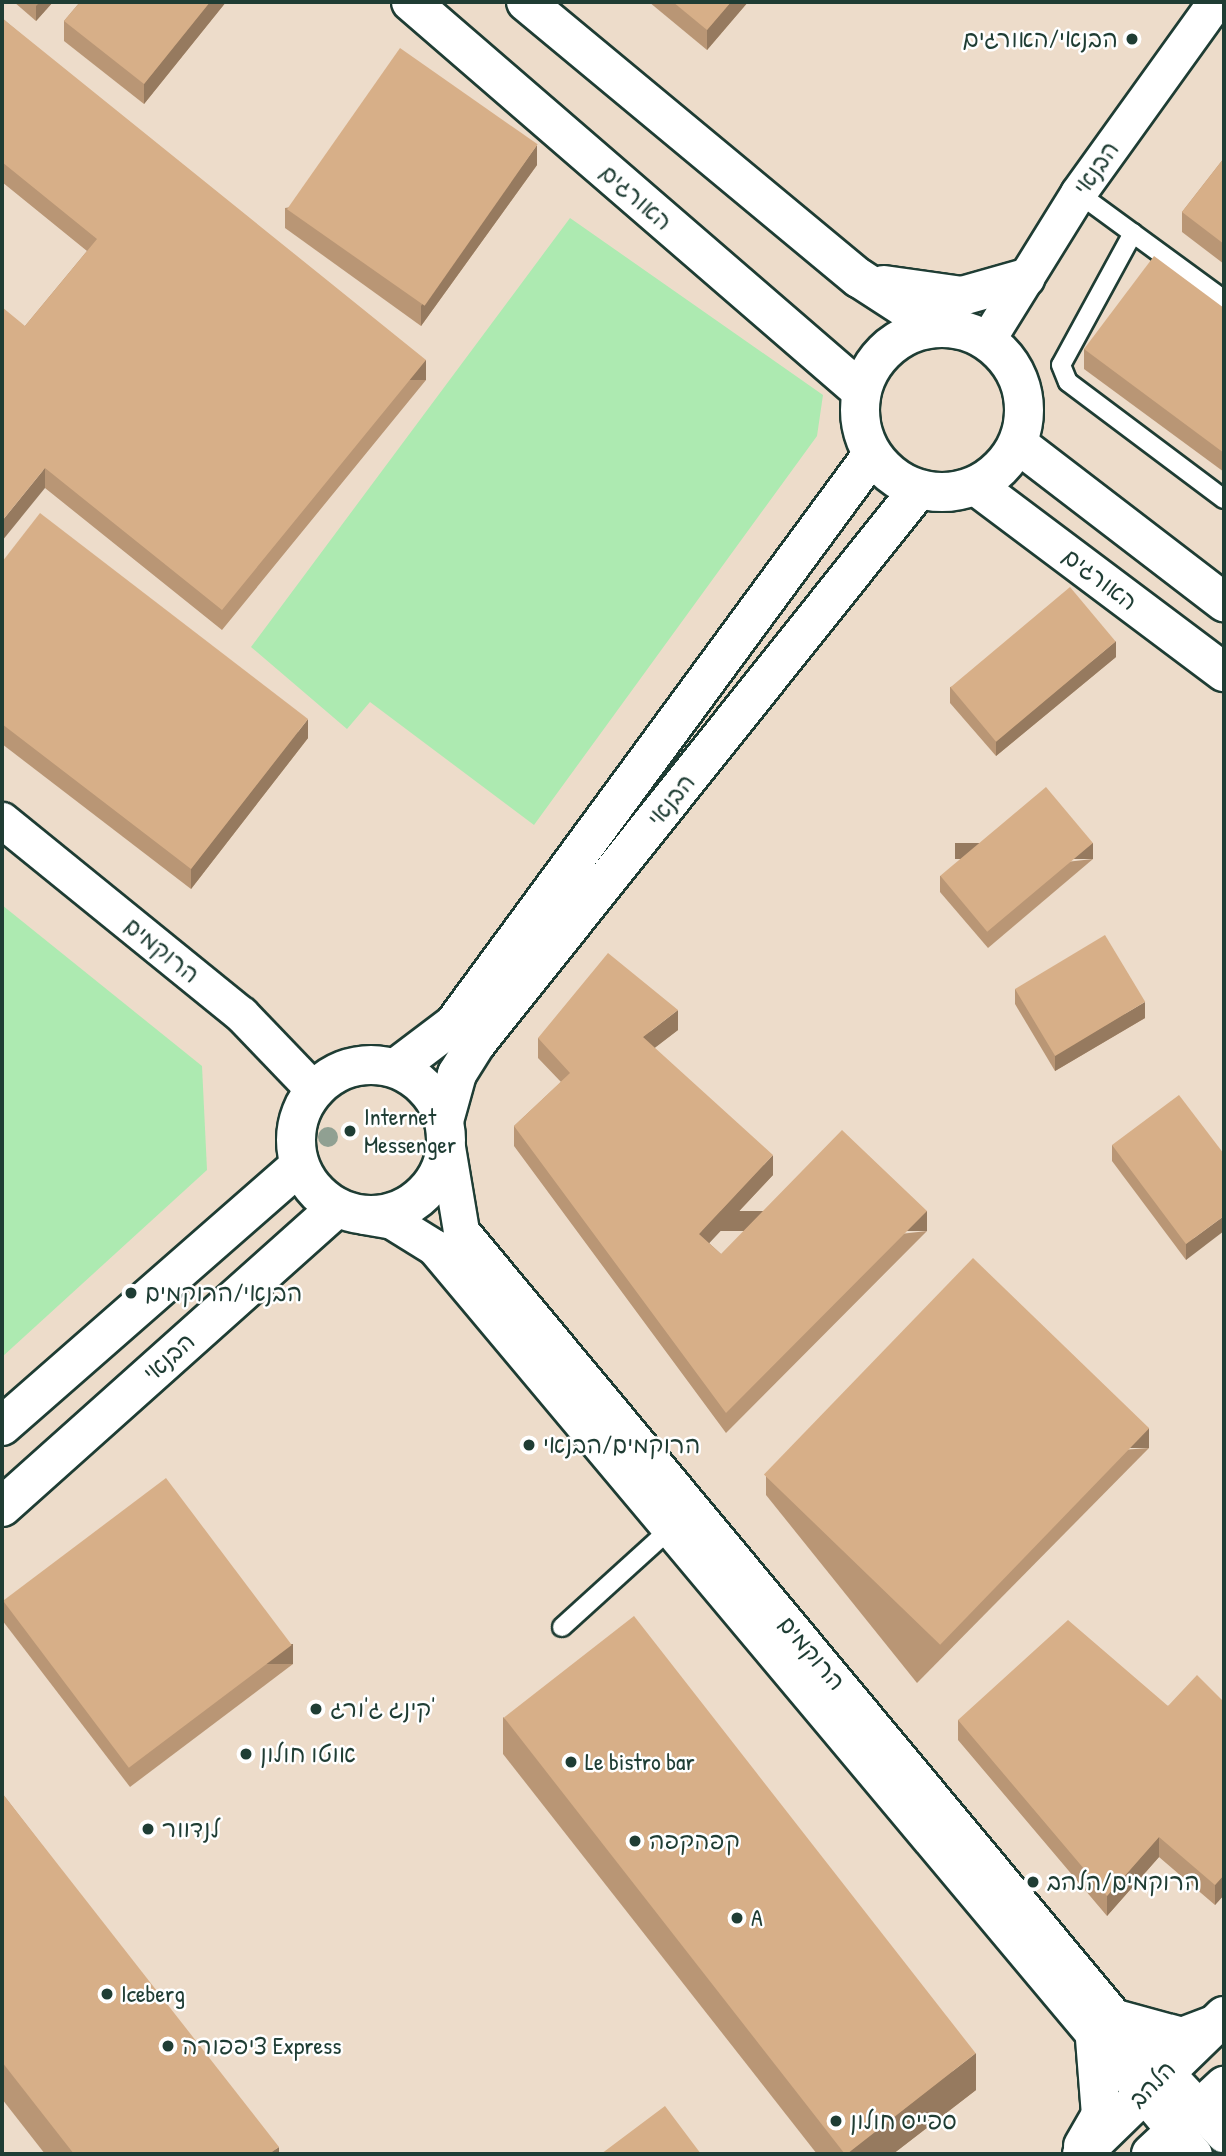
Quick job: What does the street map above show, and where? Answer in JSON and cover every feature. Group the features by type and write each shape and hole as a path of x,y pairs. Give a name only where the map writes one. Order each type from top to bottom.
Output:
{"street":[{"name":"האורגים","path":"411,2 861,391"},
{"path":"526,2 859,278 936,328 988,340 1009,361 1022,387 1026,416 1018,444 1001,469 976,486 948,494 918,490 892,477 872,455 859,413 861,391 888,347 936,328"},
{"name":"הבנאי","path":"988,340 1078,193 1214,2"},
{"path":"859,278 926,295 962,296 1026,278"},
{"path":"1018,444 1224,603"},
{"name":"הבנאי","path":"396,1068 454,1024 872,455"},
{"name":"האורגים","path":"976,486 1224,673"},
{"name":"הבנאי","path":"446,1134 457,1074 475,1045 918,490"},
{"name":"הרוקמים","path":"2,820 241,1014 314,1090"},
{"path":"352,1066 396,1068 418,1080 446,1134 441,1171 419,1198 388,1214 350,1212 314,1190 299,1166 296,1126 314,1090 352,1066"},
{"name":"הרוקמים","path":"446,1134 461,1231 1105,2029"},
{"path":"2,1426 299,1166"},
{"name":"הבנאי","path":"2,1507 350,1212"},
{"name":"הרוקמים","path":"350,1212 392,1221 434,1247 670,1529 1105,2029 1154,2080 1189,2127 1224,2135"},
{"path":"1080,2154 1101,2115 1105,2029 1182,2037 1220,2020"},
{"name":"הלהב","path":"1080,2154 1154,2080 1220,2020"}],"lane":[{"path":"1078,193 1224,300"},
{"path":"1133,233 1061,365 1068,382 1224,499"},
{"path":"562,1627 670,1529"}],"shaded area":[{"path":"2,2 1224,2 1224,2154 2,2154"}],"green space":[{"path":"570,218 823,395 817,436 534,825 370,702 347,729 251,647"},
{"path":"2,905 202,1066 207,1170 2,1357"}],"building":[{"path":"80,2 210,2 144,84 64,21"},
{"path":"673,2 731,2 707,30"},
{"path":"2,18 426,360 222,610 45,468 2,521 2,307 25,326 97,239 2,162"},
{"path":"400,48 538,144 425,306 287,209"},
{"path":"1224,158 1224,244 1182,212"},
{"path":"1154,256 1224,308 1224,453 1084,349"},
{"path":"40,513 308,719 191,869 2,724 2,562"},
{"path":"1070,587 1116,641 996,742 950,687"},
{"path":"1046,787 1093,843 987,932 940,876"},
{"path":"1105,935 1145,1002 1055,1056 1015,989"},
{"path":"608,953 678,1010 643,1037 773,1155 699,1234 721,1254 842,1130 927,1211 726,1413 514,1126 570,1073 538,1038"},
{"path":"1179,1095 1224,1154 1224,1216 1186,1244 1112,1145"},
{"path":"973,1258 1149,1428 940,1645 764,1475"},
{"path":"166,1478 292,1645 129,1768 3,1601"},
{"name":"A","path":"634,1616 976,2053 845,2154 504,1718"},
{"path":"1068,1620 1168,1706 1197,1675 1224,1702 1224,1875 1215,1885 1159,1837 1107,1896 958,1720"},
{"path":"2,1793 279,2147 269,2154 74,2154 2,2062"},
{"path":"665,2106 701,2154 601,2154"}],"place":[{"name":"הבנאי/האורגים","path":"1132,39"},
{"name":"Internet Messenger","path":"350,1131"},
{"name":"הבנאי/הרוקמים","path":"131,1293"},
{"name":"הרוקמים/הבנאי","path":"529,1445"},
{"name":"קינג ג'ורג'","path":"316,1709"},
{"name":"אוטו חולון","path":"246,1754"},
{"name":"Le bistro bar","path":"571,1762"},
{"name":"לנדוור","path":"148,1829"},
{"name":"קפהקפה","path":"635,1841"},
{"name":"הרוקמים/הלהב","path":"1033,1882"},
{"name":"A","path":"737,1918"},
{"name":"Iceberg","path":"107,1994"},
{"name":"ציפפורה Express","path":"168,2046"},
{"name":"ספייס חולון","path":"836,2121"}]}
